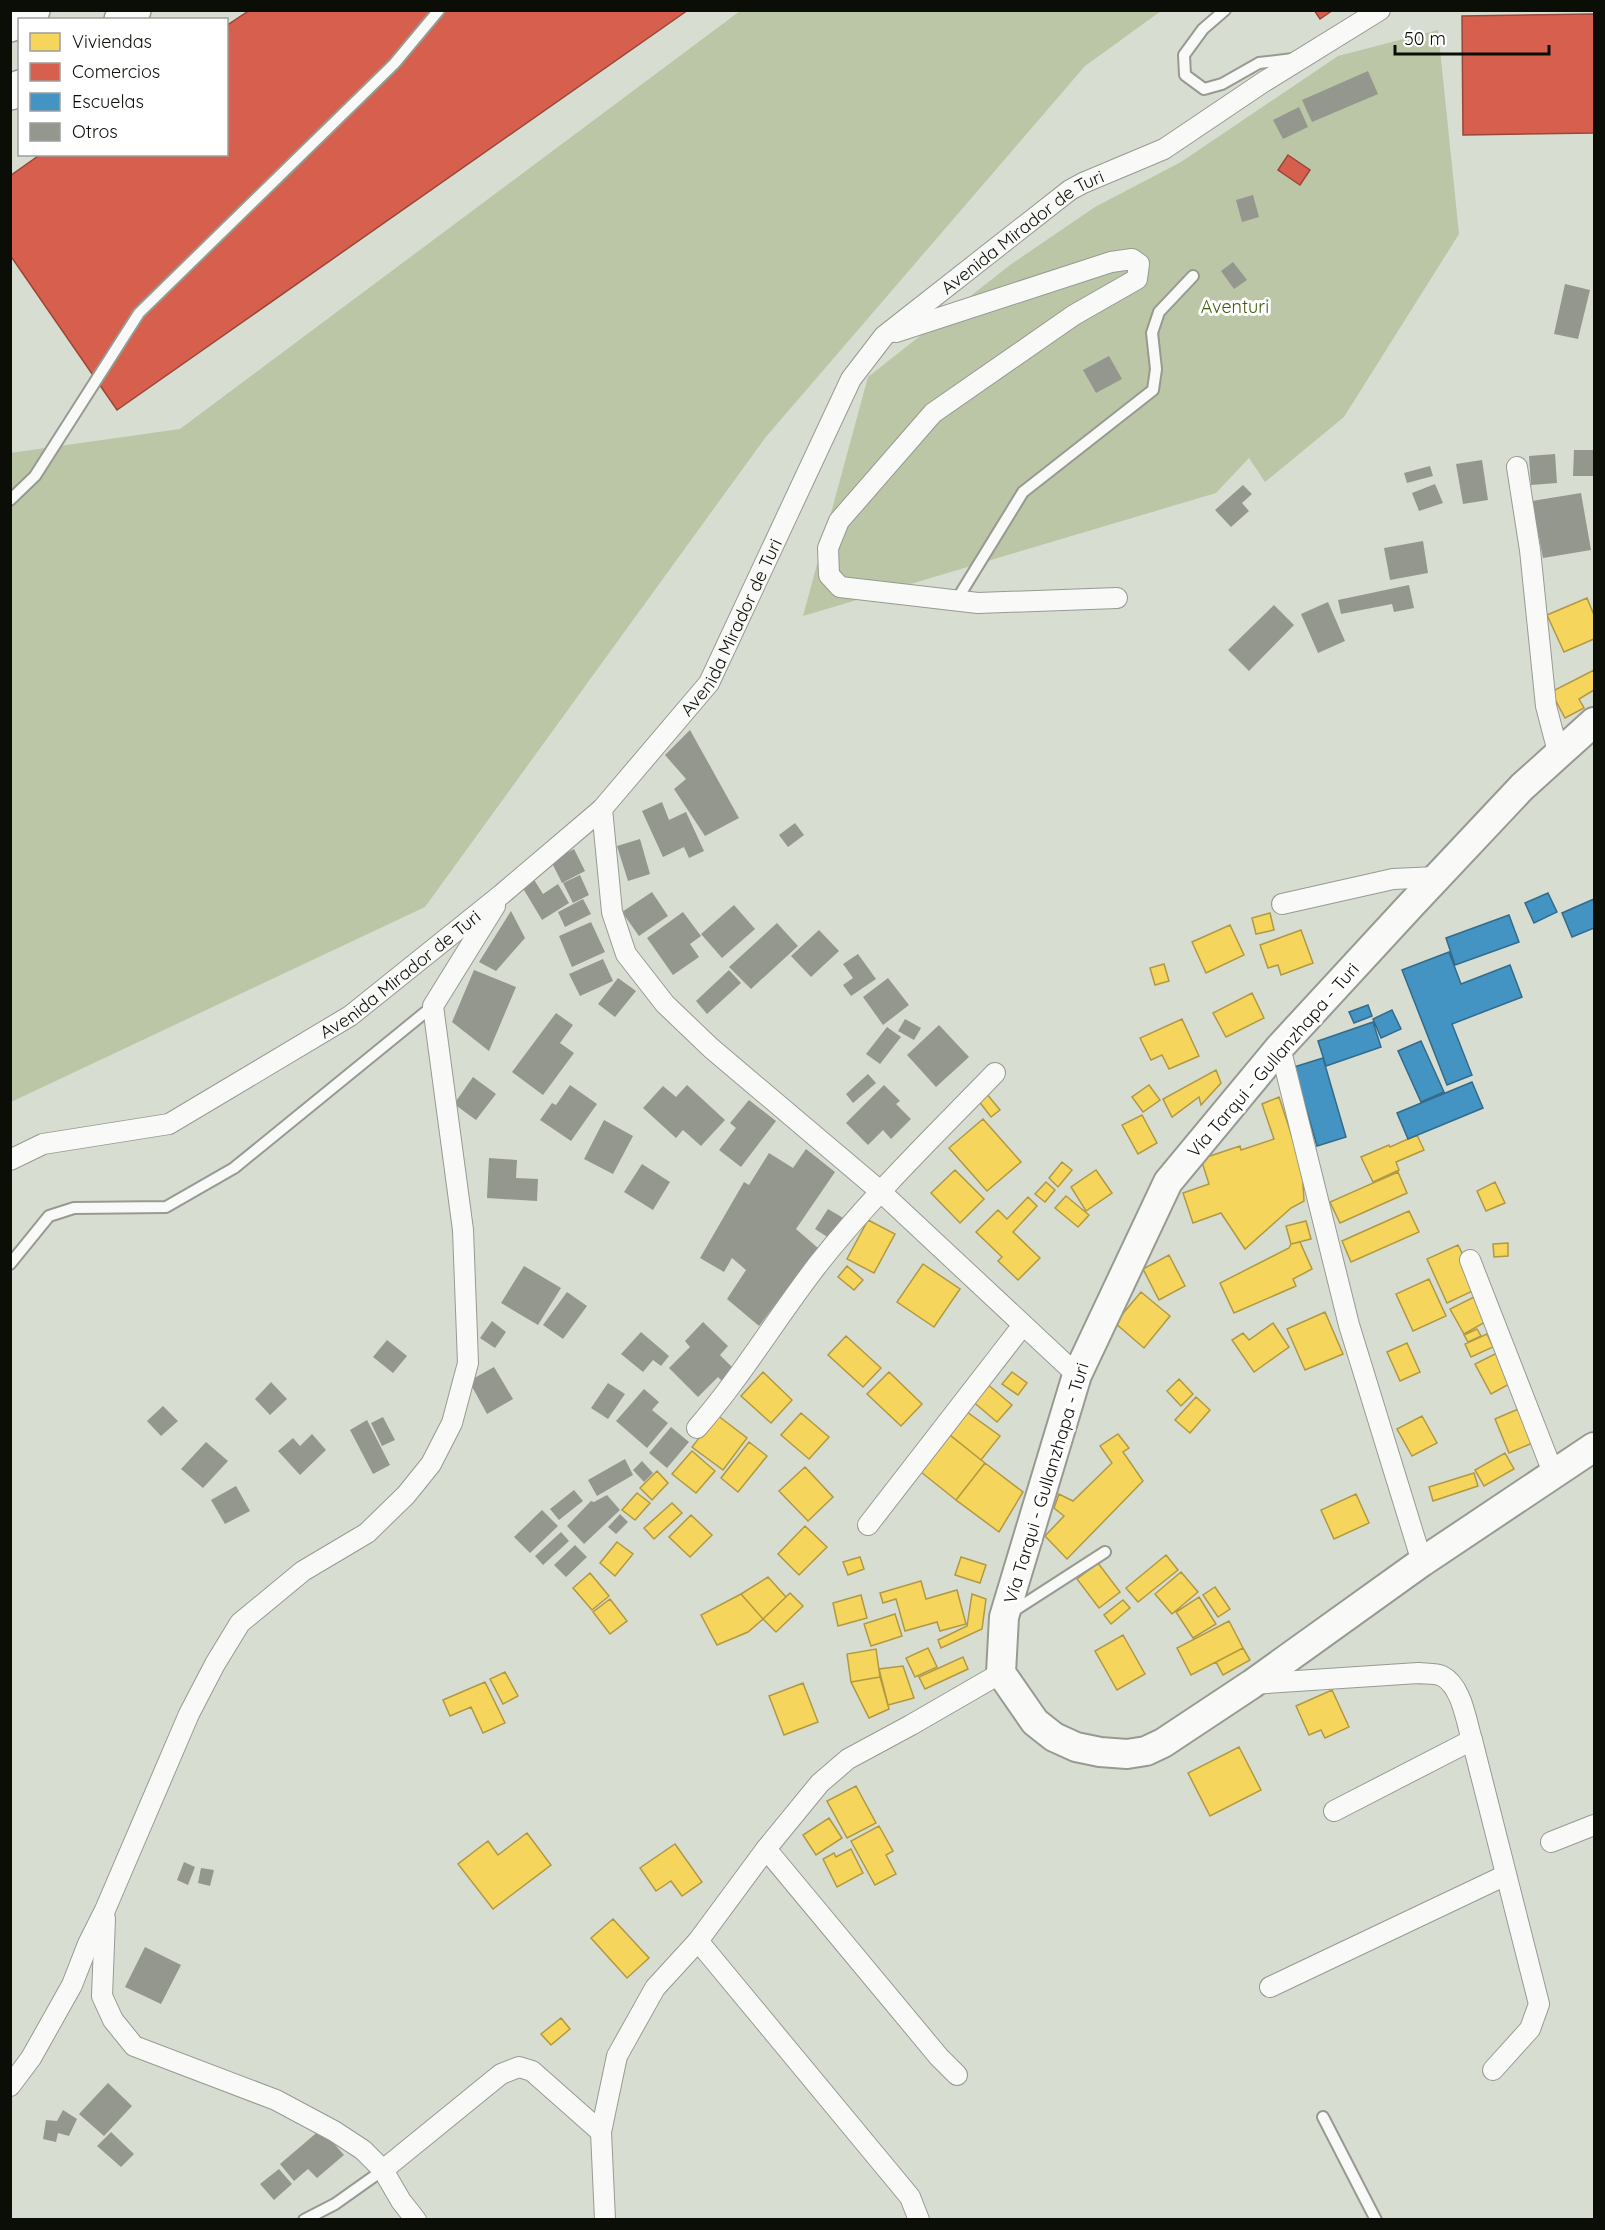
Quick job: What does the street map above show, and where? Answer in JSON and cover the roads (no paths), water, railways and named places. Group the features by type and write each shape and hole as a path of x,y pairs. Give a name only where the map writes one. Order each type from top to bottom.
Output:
{"main road":[{"name":"Vía Tarqui - Gullanzhapa - Turi","path":"1001,1673 1004,1617 1077,1375 1168,1182 1280,1047 1437,877 1522,787 1558,752 1594,722"},
{"path":"1001,1673 1035,1722 1054,1737 1076,1747 1100,1752 1126,1754 1146,1751 1252,1684 1422,1562 1594,1447"}],"street":[{"name":"Avenida Mirador de Turi","path":"10,1160 43,1144 169,1124 350,1016 502,894 602,809 709,683 851,379 884,336 1070,190 1164,149 1302,58 1380,10"},
{"path":"884,336 1111,262 1132,259 1139,264 1137,279 1074,315 933,413 839,521 828,548 829,575 840,587 978,603 1117,598"},
{"path":"1517,467 1530,550 1546,706 1558,752"},
{"path":"602,809 612,912 626,954 665,1004 711,1048 880,1191 1077,1375"},
{"path":"1282,904 1394,879 1437,877"},
{"path":"10,2086 31,2058 72,1984 189,1714 240,1623 303,1571 367,1533 399,1503 431,1464 452,1424 468,1363 463,1230 433,1006 502,894"},
{"path":"1280,1047 1349,1325 1422,1562"},
{"path":"697,1428 729,1391 819,1263 880,1191 995,1073"},
{"path":"1470,1260 1554,1475"},
{"path":"868,1525 1023,1325"},
{"path":"605,2220 601,2132 617,2056 655,1988 698,1941 766,1849 820,1783 848,1759 1001,1673"},
{"path":"1252,1684 1418,1673 1440,1675 1450,1682 1459,1697 1473,1740 1539,2004 1530,2029 1493,2070"},
{"path":"1334,1811 1473,1740"},
{"path":"1551,1842 1594,1824"},
{"path":"766,1849 939,2057 957,2074"},
{"path":"1270,1987 1506,1875"},
{"path":"105,1910 102,1996 113,2020 134,2046 276,2100 334,2131 363,2150 383,2170 401,2201 416,2220"},
{"path":"698,1941 910,2197 920,2220"},
{"path":"383,2170 501,2074 519,2067 532,2071 601,2132"}],"lane":[{"path":"10,500 35,476 139,313 394,64 439,10"},
{"path":"1225,10 1203,29 1184,55 1185,75 1204,89 1222,84 1259,63 1302,58"},
{"path":"956,601 1023,492 1153,390 1156,369 1152,333 1159,312 1193,276"},
{"path":"10,1264 49,1216 74,1208 166,1207 234,1168 433,1006"},
{"path":"1004,1617 1105,1552"},
{"path":"1323,2117 1376,2220"},
{"path":"304,2220 335,2204 383,2170"}],"park label":[{"name":"Aventuri","path":"1235,306"}]}
